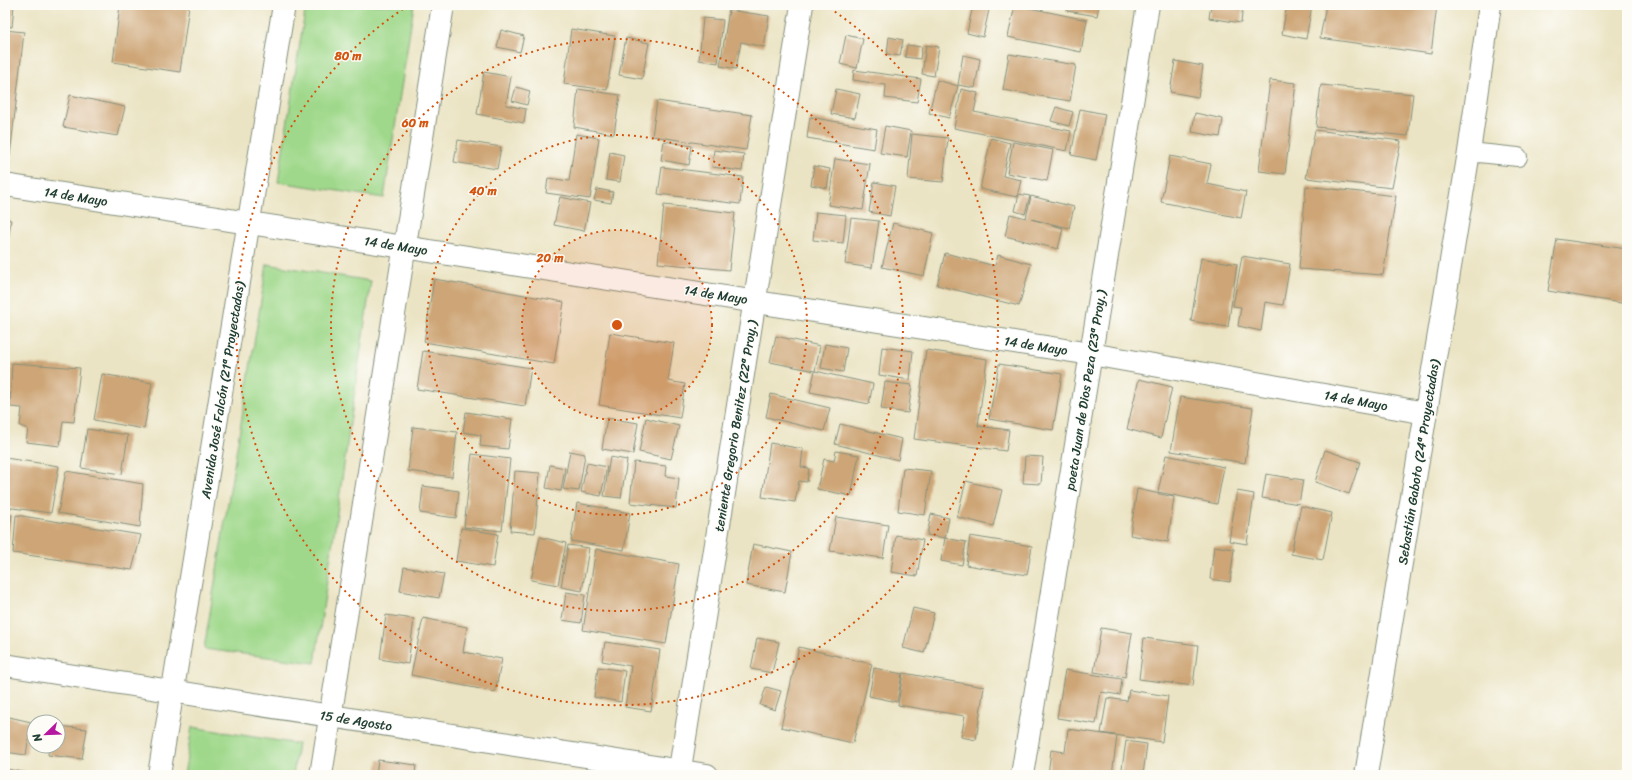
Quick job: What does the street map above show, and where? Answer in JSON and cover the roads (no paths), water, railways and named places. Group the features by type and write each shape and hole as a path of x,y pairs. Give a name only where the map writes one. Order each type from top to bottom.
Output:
{"street":[{"name":"Avenida José Falcón (21ª Proyectadas)","path":"159,775 284,5"},
{"path":"320,775 443,5"},
{"name":"teniente Gregorio Benitez (22ª Proy.)","path":"680,773 802,5"},
{"name":"poeta Juan de Dios Peza (23ª Proy.)","path":"1022,775 1148,5"},
{"name":"Sebastián Gaboto (24ª Proyectadas)","path":"1366,775 1469,150 1490,5"},
{"name":"14 de Mayo","path":"5,185 755,300 1091,354 1426,413"},
{"name":"15 de Agosto","path":"5,665 680,773 707,775"}],"lane":[{"path":"1469,150 1518,157"}]}
